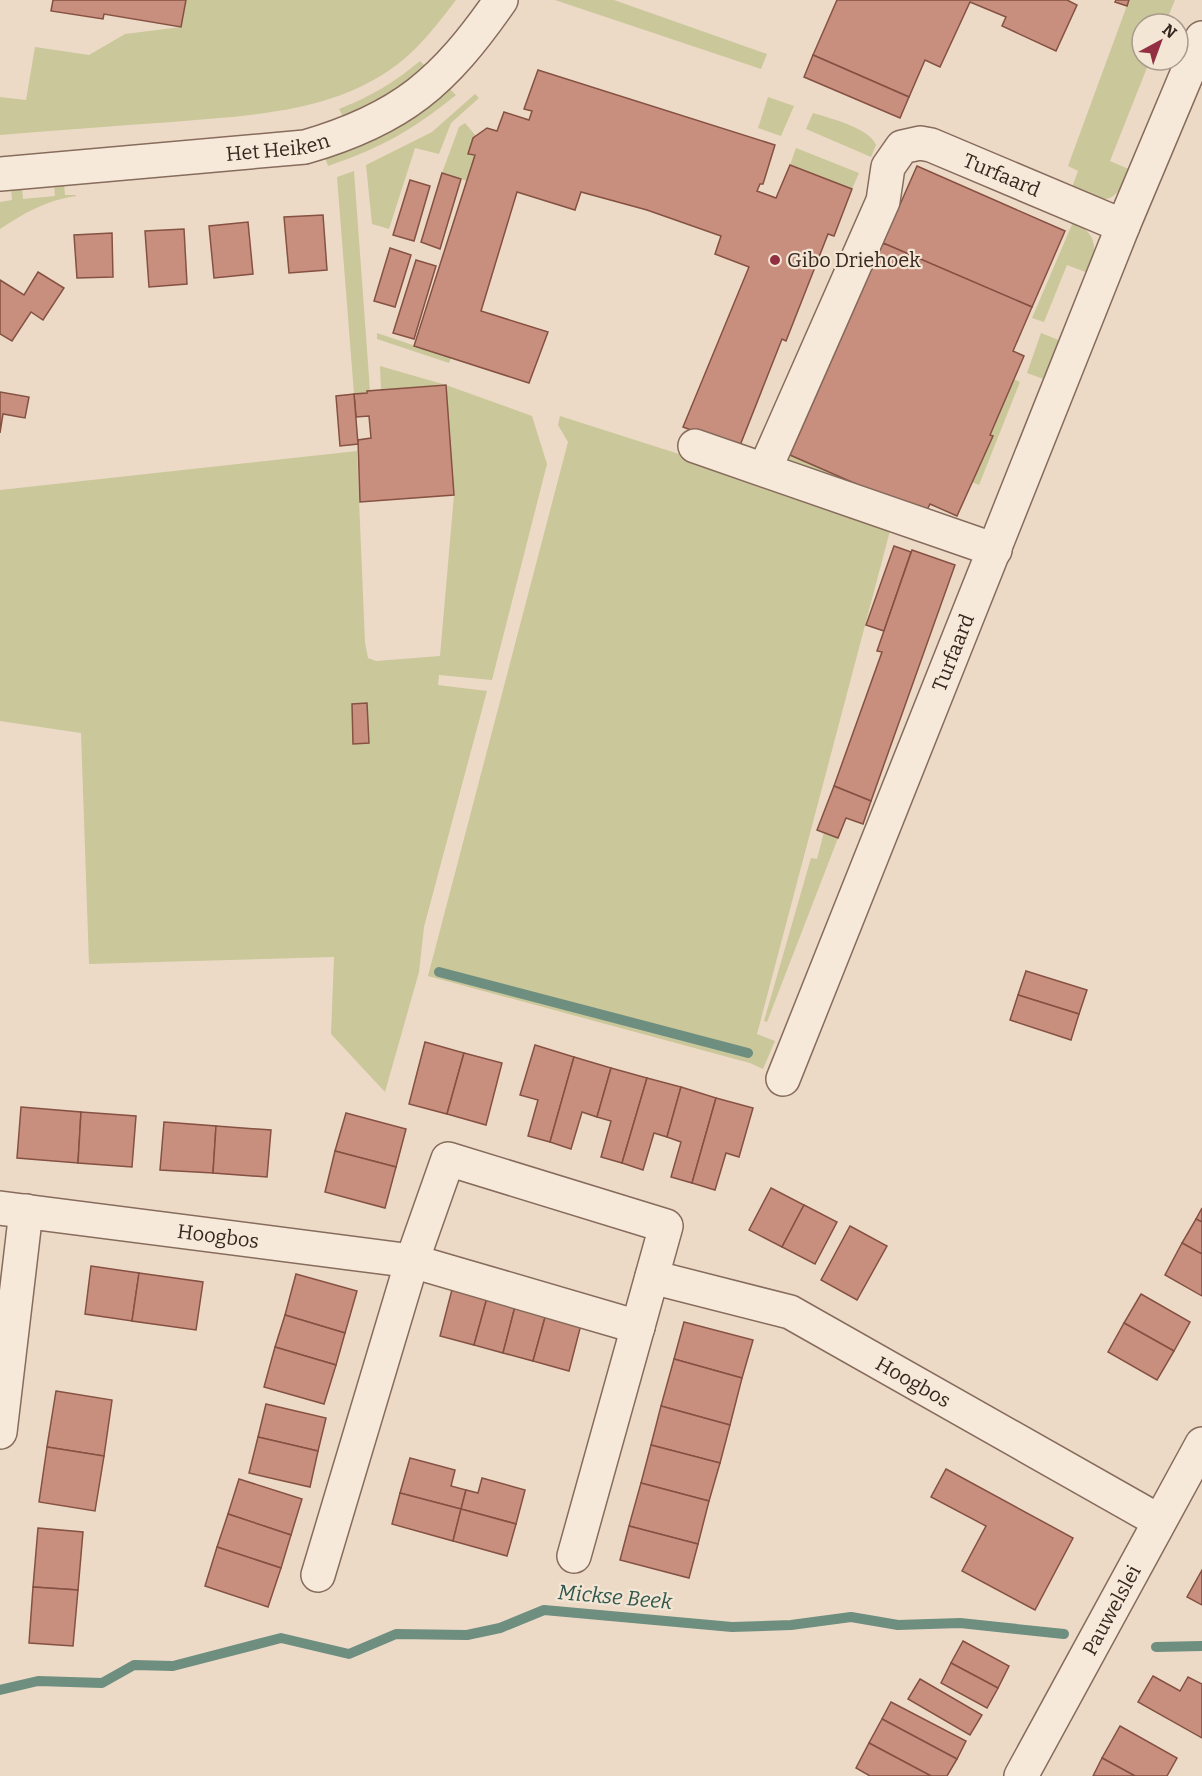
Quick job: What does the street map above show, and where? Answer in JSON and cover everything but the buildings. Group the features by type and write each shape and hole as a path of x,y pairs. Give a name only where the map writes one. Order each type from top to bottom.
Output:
{"street":[{"name":"Het Heiken","path":"0,174 305,147 345,135 391,113 432,83 467,47 501,0"},
{"name":"Turfaard","path":"783,1078 1123,226 1202,38"},
{"name":"Turfaard","path":"765,470 883,201 888,167 902,147 910,144 931,145 1123,226"},
{"path":"695,446 994,550"},
{"path":"318,1575 412,1261 448,1159 666,1226 574,1556"},
{"name":"Hoogbos","path":"0,1432 13,1209 412,1261 638,1327"},
{"name":"Hoogbos","path":"652,1277 790,1312 1159,1521"},
{"name":"Pauwelslei","path":"1021,1776 1202,1444"}],"shaded area":[{"path":"186,0 456,0 421,43 390,70 362,86 332,98 301,106 237,116 0,135 0,97 26,100 35,47 89,55 125,34 181,27"},
{"path":"555,0 614,0 767,54 761,69"},
{"path":"1129,0 1175,0 1170,12 1130,12 1130,72 1145,72 1110,161 1131,170 1124,182 1113,196 1107,199 1093,197 1071,190 1078,171 1068,166"},
{"path":"420,61 427,68 392,95 344,118 339,109 382,88"},
{"path":"449,88 456,95 411,128 380,145 328,166 325,157 391,130 421,111"},
{"path":"475,94 479,98 451,123 439,154 415,148 389,229 372,224 366,165 432,132"},
{"path":"768,97 794,106 781,136 758,128"},
{"path":"813,113 848,124 866,134 876,145 871,157 806,129"},
{"path":"465,123 476,136 468,154 475,155 467,181 442,173 459,127"},
{"path":"796,148 859,173 852,189 790,165"},
{"path":"354,171 370,391 354,394 337,177"},
{"path":"64,183 65,195 76,196 36,208 0,229 0,202 12,200 11,188 22,187 23,199 55,196 54,184"},
{"path":"1073,222 1088,232 1094,243 1088,273 1067,265 1044,322 1032,318"},
{"path":"377,333 451,358 449,363 377,339"},
{"path":"1041,333 1061,341 1046,380 1027,373"},
{"path":"380,366 446,385 532,416 547,464 492,680 439,675 438,685 487,691 424,927 419,972 385,1092 331,1034 334,957 89,964 81,733 0,721 0,490 357,451 365,643 368,658 376,661 440,656 454,495 445,385 381,390"},
{"path":"1014,379 1020,382 979,485 972,482 993,436 990,435"},
{"path":"560,416 679,454 891,527 757,1034 775,1041 763,1069 750,1063 428,976 568,442 558,425"},
{"path":"785,445 792,449 790,455 877,493 785,460"},
{"path":"824,832 838,838 767,1022 764,1021 811,858 817,859"}],"waterway":[{"path":"439,972 748,1053"},
{"name":"Mickse Beek","path":"0,1690 38,1681 102,1683 134,1665 173,1666 281,1638 349,1654 396,1634 467,1635 500,1628 544,1610 732,1627 791,1625 851,1617 898,1625 960,1623 1064,1634"},
{"name":"Mickse Beek","path":"1156,1647 1202,1646"}],"place":[{"name":"Gibo Driehoek","path":"775,260"}]}
